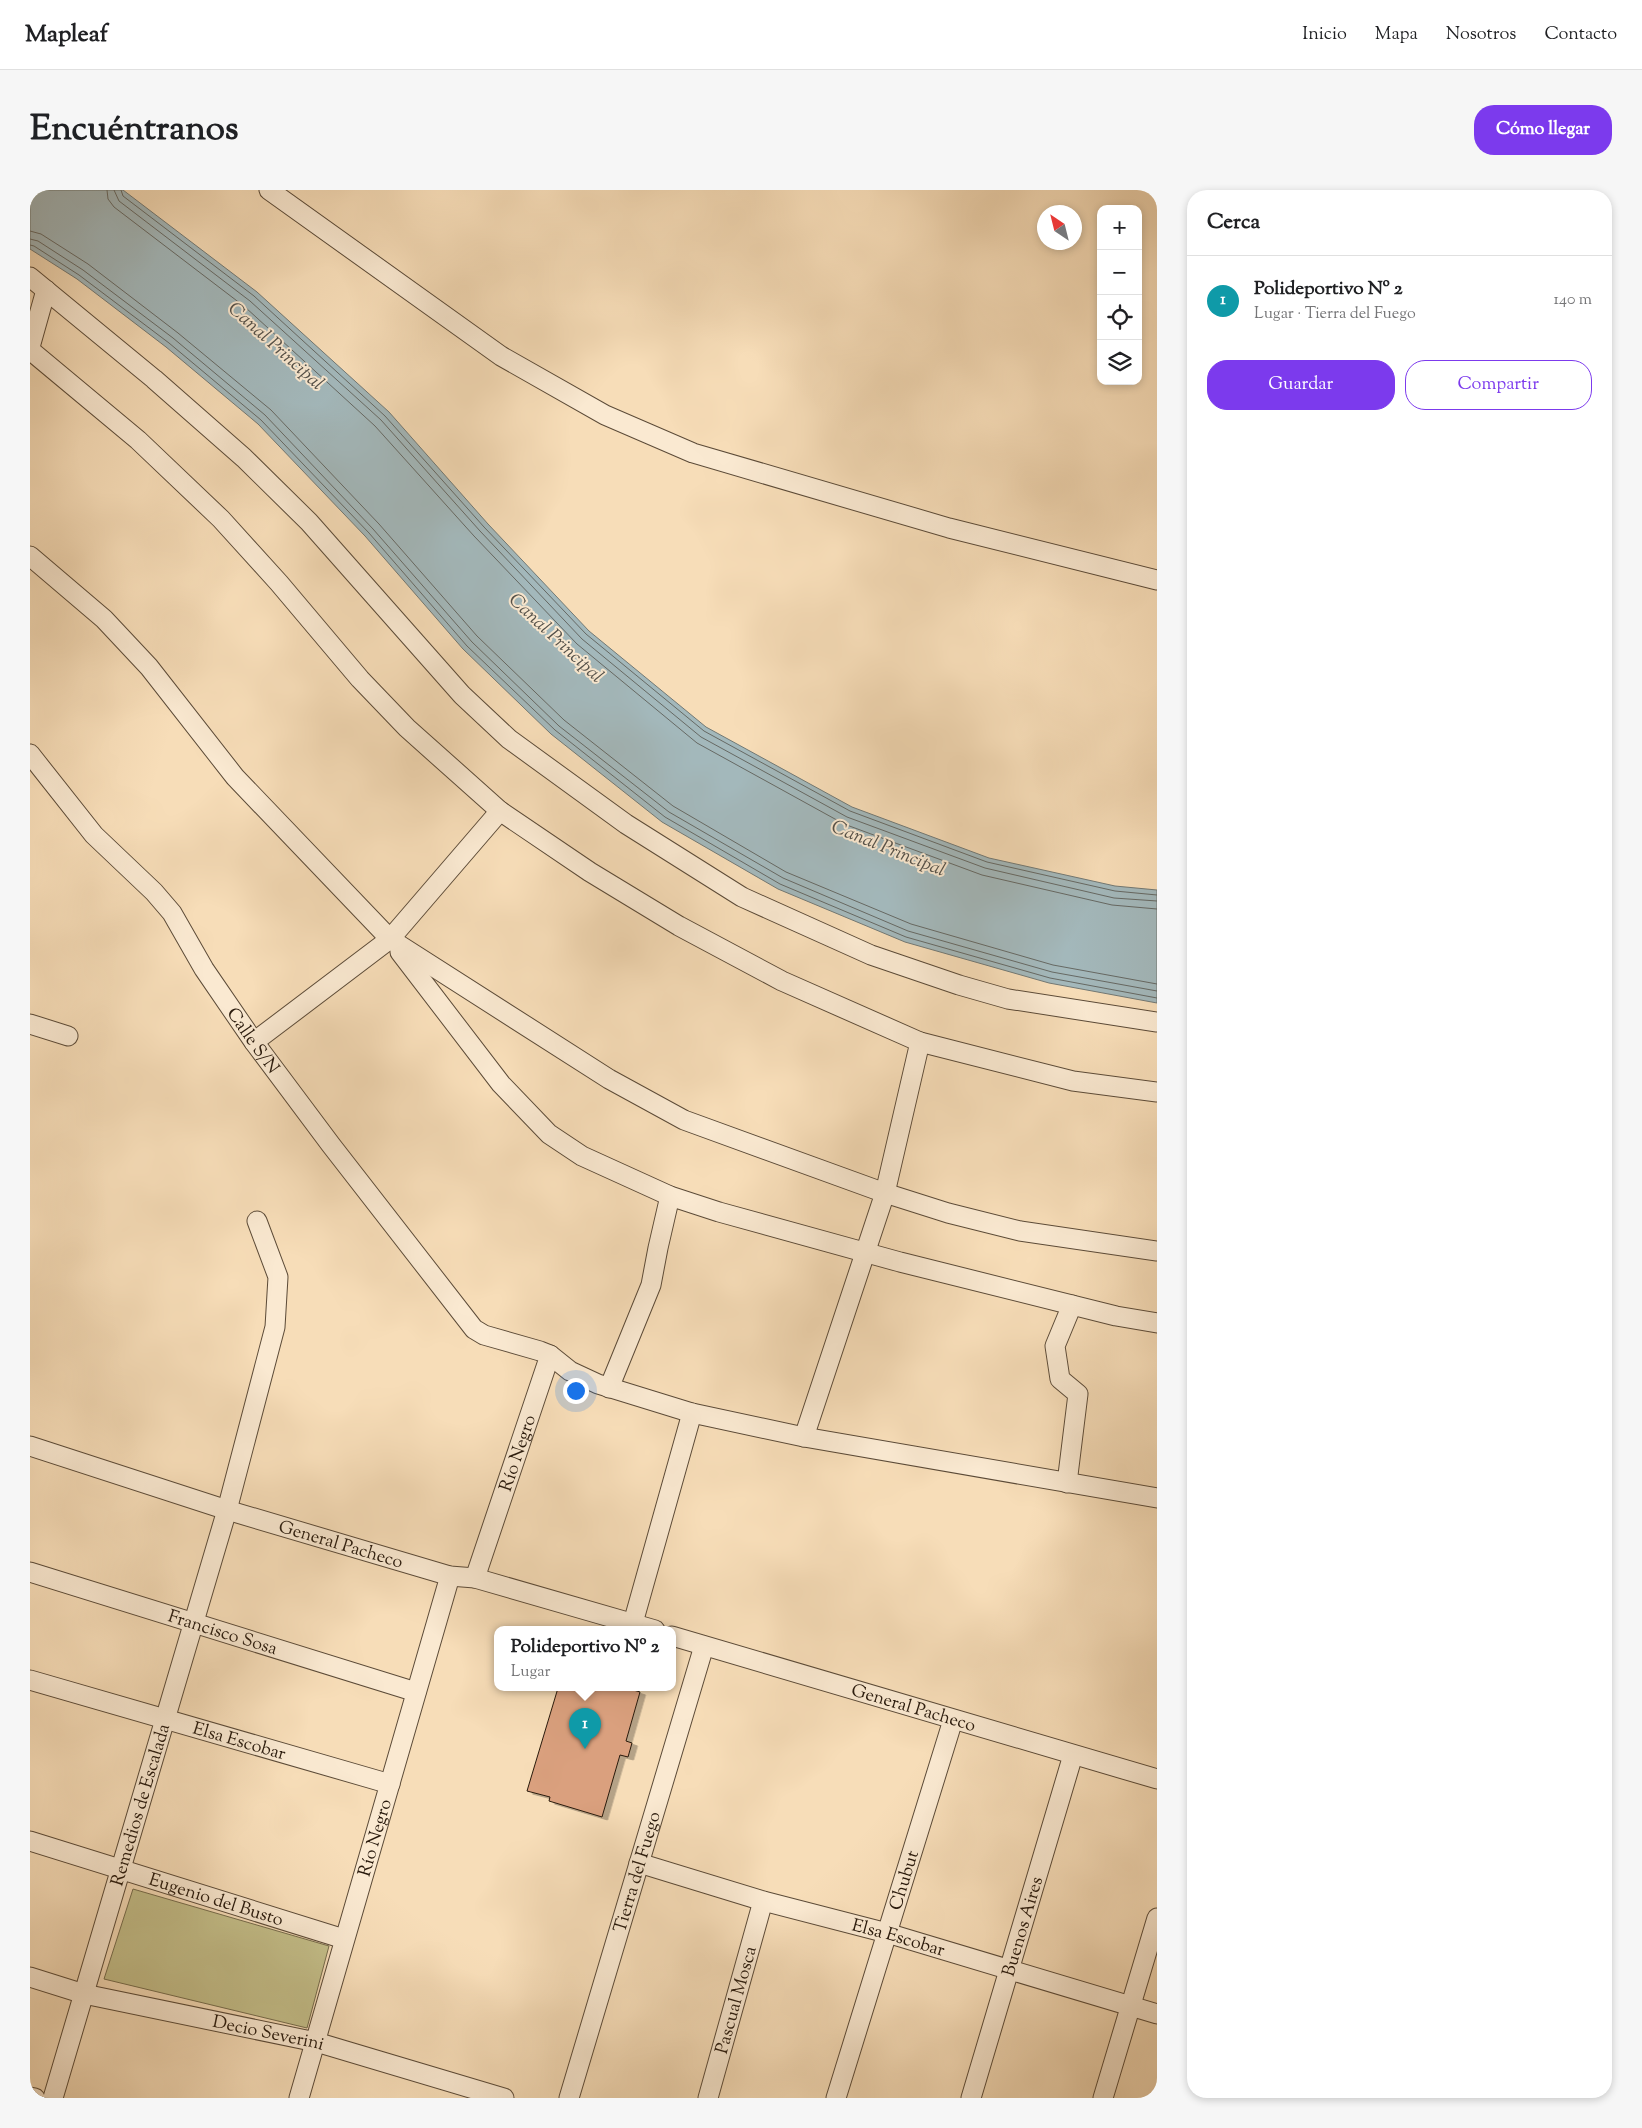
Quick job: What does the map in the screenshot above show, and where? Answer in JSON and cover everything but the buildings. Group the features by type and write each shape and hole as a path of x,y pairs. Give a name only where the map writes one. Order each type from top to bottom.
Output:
{"street":[{"path":"270,190 501,356 605,415 693,453 949,528 1157,580"},
{"path":"30,277 154,378 244,458 309,522 462,695 503,732 626,824 742,897 871,955 959,986 1008,999 1157,1022"},
{"path":"46,290 30,348 138,440 221,519 279,583 360,679 407,728 500,811 590,872 679,926 782,981 920,1042 1073,1081 1157,1092"},
{"path":"30,556 110,626 149,667 235,777 390,939 501,1084 549,1134 582,1156 670,1196 719,1212 1072,1305 1116,1316 1157,1323"},
{"name":"Calle S/N","path":"30,754 94,835 154,892 172,914 204,969 254,1042 461,1315 474,1329 484,1334 528,1346 550,1356"},
{"path":"254,1042 390,939 500,811"},
{"path":"390,939 608,1079 676,1116 885,1193 948,1213 1020,1231 1157,1251"},
{"path":"30,1024 68,1036"},
{"path":"804,1437 867,1252 885,1193 920,1042"},
{"path":"609,1388 651,1285 670,1196"},
{"name":"Remedios de Escalada","path":"53,2098 227,1510 275,1327 278,1277 257,1221"},
{"path":"1067,1483 1078,1394 1060,1379 1055,1346 1072,1305"},
{"path":"550,1356 576,1374 609,1388 692,1413 804,1437 1157,1498"},
{"name":"Río Negro","path":"475,1578 550,1356"},
{"path":"633,1623 692,1413"},
{"name":"General Pacheco","path":"30,1446 227,1510 450,1576 475,1578 642,1626"},
{"name":"Francisco Sosa","path":"30,1572 416,1692"},
{"name":"Río Negro","path":"299,2098 450,1576"},
{"name":"General Pacheco","path":"676,1637 1157,1779"},
{"name":"Tierra del Fuego","path":"569,2098 704,1646"},
{"name":"Elsa Escobar","path":"30,1680 390,1784"},
{"name":"Chubut","path":"836,2098 953,1720"},
{"name":"Buenos Aires","path":"972,2098 1073,1754"},
{"name":"Eugenio del Busto","path":"30,1841 344,1939"},
{"name":"Elsa Escobar","path":"639,1862 763,1901 887,1933 1157,2014"},
{"name":"Pascual Mosca","path":"708,2098 763,1901"},
{"path":"1103,2098 1157,1918"},
{"name":"Decio Severini","path":"30,1977 84,1994 316,2042 504,2098"},
{"path":"30,2097 35,2098"}],"shaded area":[{"path":"133,1889 329,1946 307,2028 104,1979"}],"water":[{"name":"Canal Principal","path":"30,190 123,190 257,292 389,412 488,524 589,631 706,727 852,807 989,858 1115,886 1157,890 1157,1003 1049,983 905,942 778,889 662,822 551,734 463,649 365,536 258,424 166,347 77,279 30,249"}],"place":[{"name":"Polideportivo Nº 2","path":"585,1749"}]}
